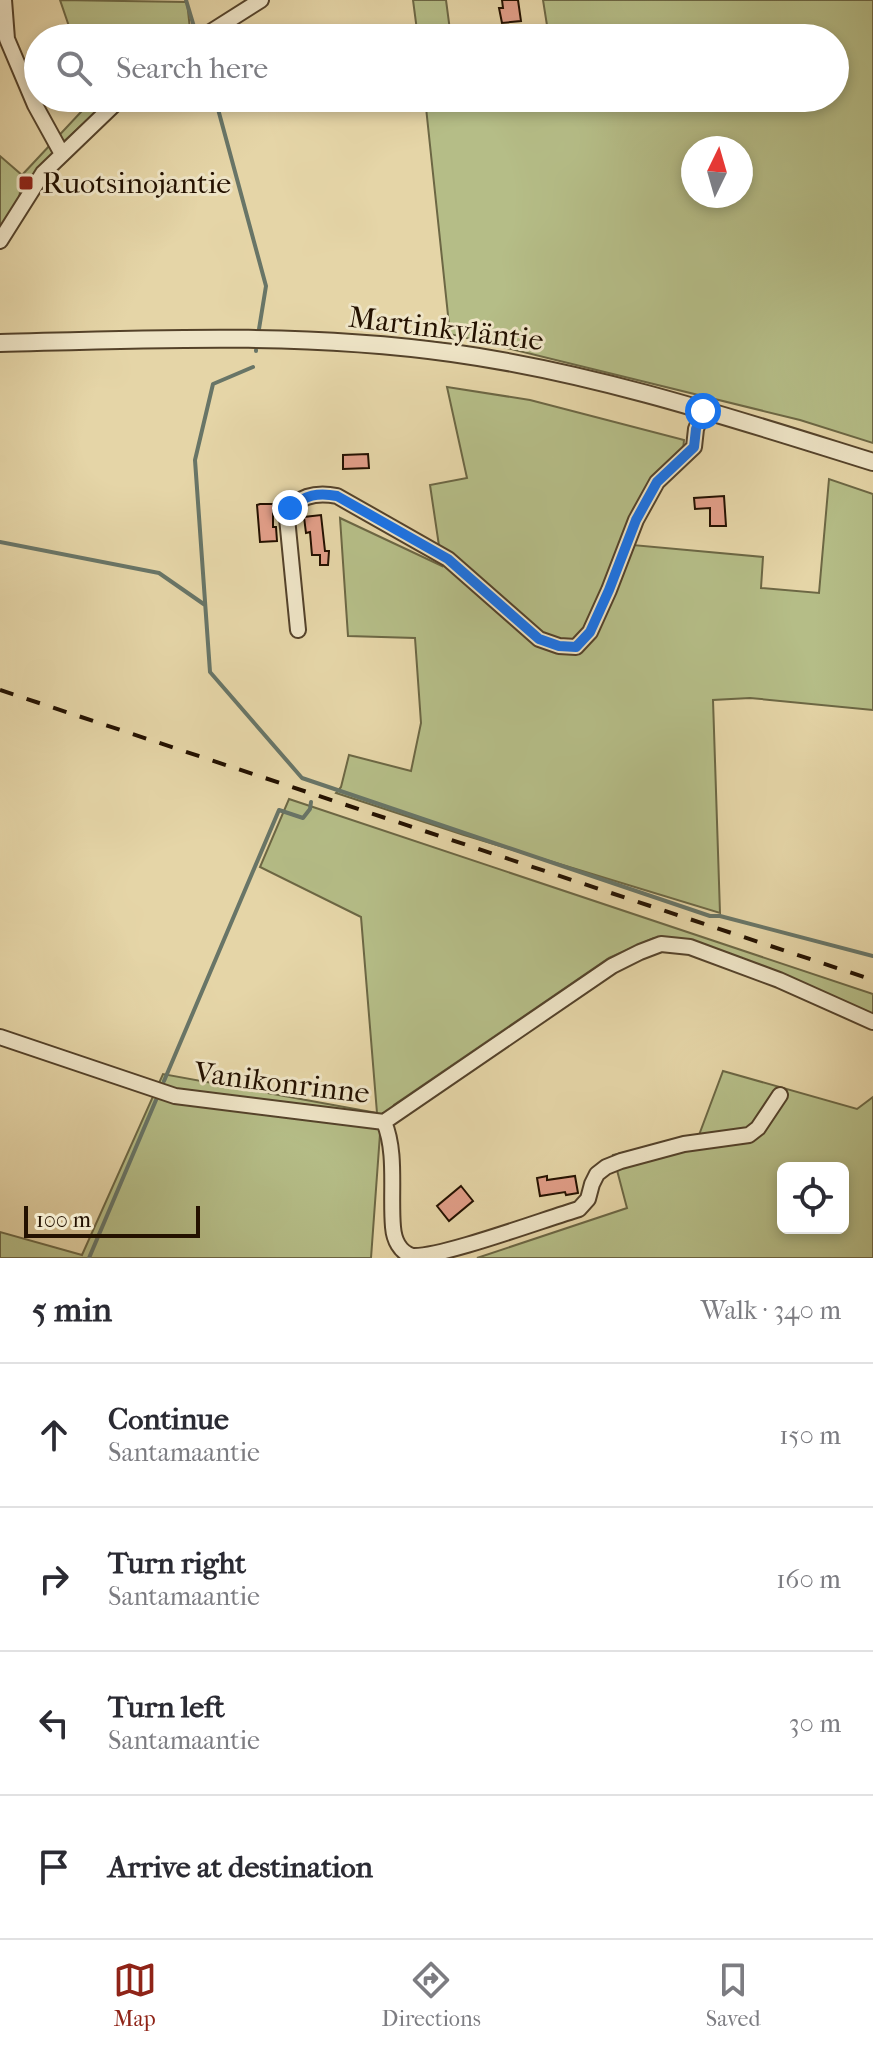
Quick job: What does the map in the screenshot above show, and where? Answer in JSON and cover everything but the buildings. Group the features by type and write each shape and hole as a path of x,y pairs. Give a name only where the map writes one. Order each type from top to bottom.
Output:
{"street":[{"path":"4,0 4,37 24,81"},
{"path":"223,24 261,0"},
{"path":"39,112 62,154"},
{"path":"0,241 43,173 106,112"},
{"name":"Martinkyläntie","path":"0,343 287,339 452,353 550,370 703,411 873,462"},
{"path":"298,630 287,518 290,508 299,500 322,493 337,496 448,559 539,639 559,646 576,647 590,632 636,520 657,482 694,447 696,429 703,411"},
{"path":"384,1122 612,966 661,944 690,947 779,980 873,1022"},
{"name":"Vanikonrinne","path":"0,1037 175,1096 384,1122 390,1148 396,1241 406,1253 429,1258 579,1209 588,1199 597,1174 614,1163 684,1144 749,1135 758,1128 780,1095"}],"green space":[{"path":"60,0 187,2 189,24 68,24"},
{"path":"413,0 446,0 449,24 416,24"},
{"path":"543,0 873,0 873,443 800,420 450,334 426,112 849,112 849,24 547,24"},
{"path":"81,112 96,112 28,178 20,191 19,201 0,230 0,156 22,175"},
{"path":"447,387 530,400 684,440 683,450 621,544 763,557 761,588 819,593 829,479 873,494 873,710 750,698 713,700 720,913 336,793 341,787 349,755 411,771 421,723 415,638 348,636 340,518 442,566 430,485 467,478"},
{"path":"289,799 873,994 873,1016 694,941 654,938 609,958 394,1105 380,1134 371,1258 0,1258 0,1232 82,1255 163,1074 377,1113 361,917 260,867"},
{"path":"723,1071 857,1109 873,1097 873,1258 477,1258 627,1208 613,1155 699,1135"}],"waterway":[{"path":"186,0 193,24"},
{"path":"219,112 266,286 259,329"},
{"path":"253,367 213,384 195,460 210,672 302,778 710,916 873,956"},
{"path":"0,542 159,573 205,605"},
{"path":"164,1081 279,810 303,818 311,802"},
{"path":"89,1258 156,1100"}],"railway":[{"path":"0,690 873,980"}],"place":[{"name":"Ruotsinojantie","path":"26,183"}],"route":[{"path":"290,508 312,495 337,496 448,559 539,639 559,646 576,647 590,632 636,520 657,482 694,447 696,429 703,411"}]}
